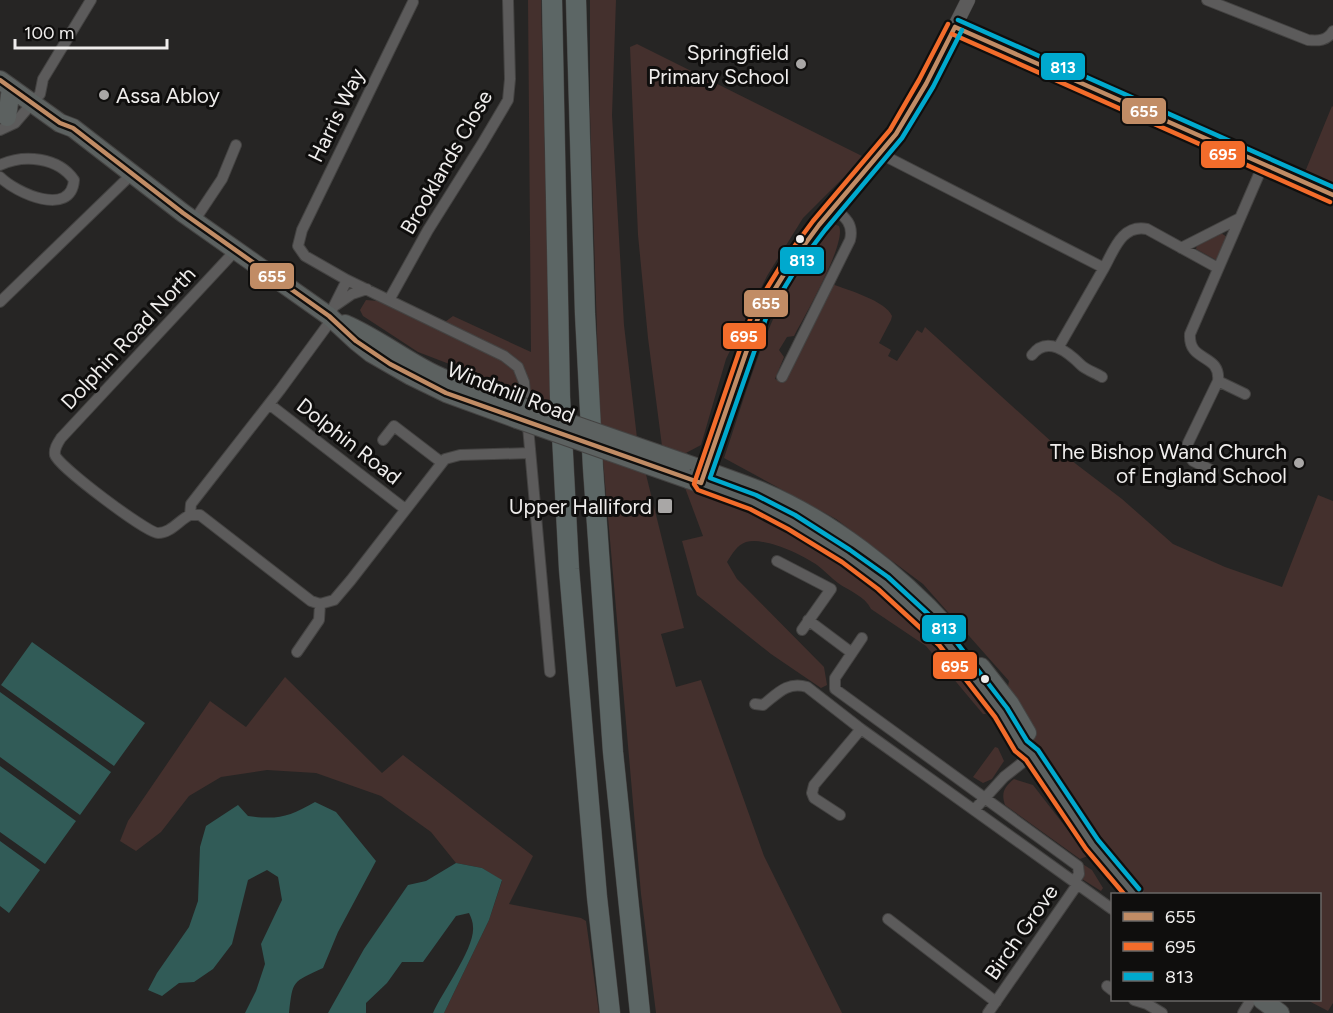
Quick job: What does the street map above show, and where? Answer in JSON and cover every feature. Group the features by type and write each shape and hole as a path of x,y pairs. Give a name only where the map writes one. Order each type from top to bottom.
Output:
{"highway":[{"path":"552,0 560,397 569,569 597,897 610,1013"},
{"path":"576,0 585,314 594,480 613,752 640,1013"}],"main road":[{"name":"Windmill Road","path":"0,67 26,90 66,115 73,128 195,221 333,313 433,374 517,412 694,474 762,491 823,523 906,586 955,635 1010,704 1030,739 1032,755 1076,823 1108,866 1133,893"},
{"path":"2,123 26,90"},
{"path":"1265,1001 1280,1013"}],"street":[{"path":"2,123 15,123 26,90 91,0"},
{"name":"Brooklands Close","path":"390,300 428,230 508,99 510,79 508,0"},
{"path":"694,474 759,315 791,263 833,207 881,154 909,115 968,0"},
{"path":"1207,0 1308,40 1323,40 1333,31"},
{"name":"Harris Way","path":"347,280 305,256 298,246 302,230 413,2"},
{"path":"955,27 1333,195"},
{"path":"195,221 222,179 236,145"},
{"path":"881,154 1104,268"},
{"path":"0,165 21,158 40,159 64,169 75,180 70,194 56,200 41,200 22,194 0,177"},
{"path":"1213,471 1189,458 1186,448 1218,381 1214,364 1192,350 1190,334 1263,165"},
{"path":"0,302 133,173"},
{"path":"782,377 791,347 850,240 851,227 847,219 833,207"},
{"path":"1181,248 1240,218"},
{"path":"1059,348 1122,237 1132,229 1147,229 1218,268"},
{"name":"Dolphin Road North","path":"160,533 144,528 66,470 55,455 56,447 61,438 236,250"},
{"path":"333,313 347,280 504,356 519,367 524,382 550,672"},
{"path":"333,313 352,294 367,289"},
{"name":"Dolphin Road","path":"160,533 169,531 181,519 190,515 192,504 269,404 333,313"},
{"path":"1032,355 1037,348 1042,346 1059,348 1102,377"},
{"path":"1218,381 1245,394"},
{"name":"Dolphin Road","path":"269,404 405,509"},
{"path":"383,440 394,426 441,462"},
{"path":"190,515 200,515 311,601 320,604 334,600 445,459 460,455 530,453"},
{"path":"777,561 831,589 805,625 852,653"},
{"path":"297,652 319,620 320,604"},
{"path":"862,638 835,678 835,689 1078,866 1079,874 1076,883"},
{"path":"755,704 763,705 782,690 800,685 807,687 861,729 1111,908"},
{"path":"828,703 838,692"},
{"path":"840,814 814,798 812,793 814,785 861,729"},
{"path":"974,810 1004,777 1032,755"},
{"name":"Birch Grove","path":"988,1013 1076,883"},
{"name":"Birch Grove","path":"888,919 996,1002"},
{"path":"1139,1001 1161,1013"}],"shaded area":[{"path":"528,0 541,0 551,403 418,352 363,316 360,310 366,300 378,301 441,325 453,316 531,352"},
{"path":"590,0 616,0 612,115 624,325 637,438 684,628 661,634 676,687 701,680 764,856 842,1013 656,1013 641,894 600,426 590,113"},
{"path":"637,44 862,156 803,218 767,276 726,359 701,445 684,454 662,446 648,338 638,235 630,47"},
{"path":"1333,107 1333,184 1305,172"},
{"path":"830,225 839,226 840,235 837,248 794,336 787,337 779,350 784,357 775,379 785,382 832,284 866,297 882,306 892,316 879,343 891,350 888,356 897,361 917,330 922,333 925,327 1076,464 1122,499 1173,544 1225,567 1282,587 1318,495 1333,501 1333,1003 1328,1011 1309,1001 1321,1001 1321,893 1133,893 1032,755 1008,686 1009,681 923,584 836,519 724,458 767,333 803,262"},
{"path":"1221,233 1227,237 1218,261 1196,249 1197,245"},
{"path":"684,485 744,507 801,537 848,567 892,602 931,640 986,714 983,714 926,646 871,609 861,597 838,583 817,565 773,544 746,542 737,548 727,562 737,579 824,667 827,685 821,688 771,654 697,595 682,541 703,536"},
{"path":"285,677 382,773 403,755 533,856 509,904 581,918 586,921 599,1013 444,1013 489,920 502,881 482,868 456,863 431,832 381,796 316,773 267,770 221,777 189,796 161,832 136,851 120,841 128,821 210,701 246,727"},
{"path":"995,747 998,748 1004,761 992,779 983,783 973,777"},
{"path":"1014,779 1033,785 1088,856 1080,859 1005,805 1004,790"},
{"path":"1081,863 1092,870 1103,888 1101,891 1082,879 1084,869"}],"water":[{"path":"32,642 145,723 114,766 1,685"},
{"path":"0,692 111,772 80,815 0,757"},
{"path":"0,766 76,821 45,864 0,832"},
{"path":"315,802 336,812 376,861 338,932 323,968 300,980 293,988 289,1013 245,1013 256,991 265,964 261,944 282,900 278,877 267,870 248,880 232,944 213,969 194,982 179,983 162,996 148,990 189,927 198,901 200,847 206,826 238,805 248,816 267,818 290,814"},
{"path":"0,841 40,870 9,913 0,906"},
{"path":"456,863 482,868 502,880 489,920 444,1013 433,1013 469,946 473,927 469,913 456,916 423,962 402,962 387,983 366,1003 366,1013 328,1013 364,949 408,885 426,881"}],"transit line":[{"name":"813","path":"958,20 1333,187"},
{"name":"695","path":"948,24 890,130 813,221 785,259 753,311 694,484 698,490 750,509 788,529 842,562 878,589 939,645 995,717 1015,751 1026,760 1086,849 1123,893"},
{"name":"655","path":"955,27 1333,195"},
{"name":"655","path":"0,80 60,123 73,128 183,213 329,316 356,341 390,364 446,393 701,483 759,315 791,263 819,225 896,134 926,84 955,27"},
{"name":"813","path":"962,30 933,87 902,138 797,267 766,318 710,478 756,495 795,515 850,550 888,577 951,635 1007,708 1027,741 1038,750 1098,840 1139,889"},
{"name":"695","path":"952,34 1330,202"}],"place":[{"name":"Springfield Primary School","path":"801,64"},
{"name":"Assa Abloy","path":"104,95"},
{"name":"The Bishop Wand Church of England School","path":"1299,463"},
{"name":"Upper Halliford","path":"665,506"}]}
